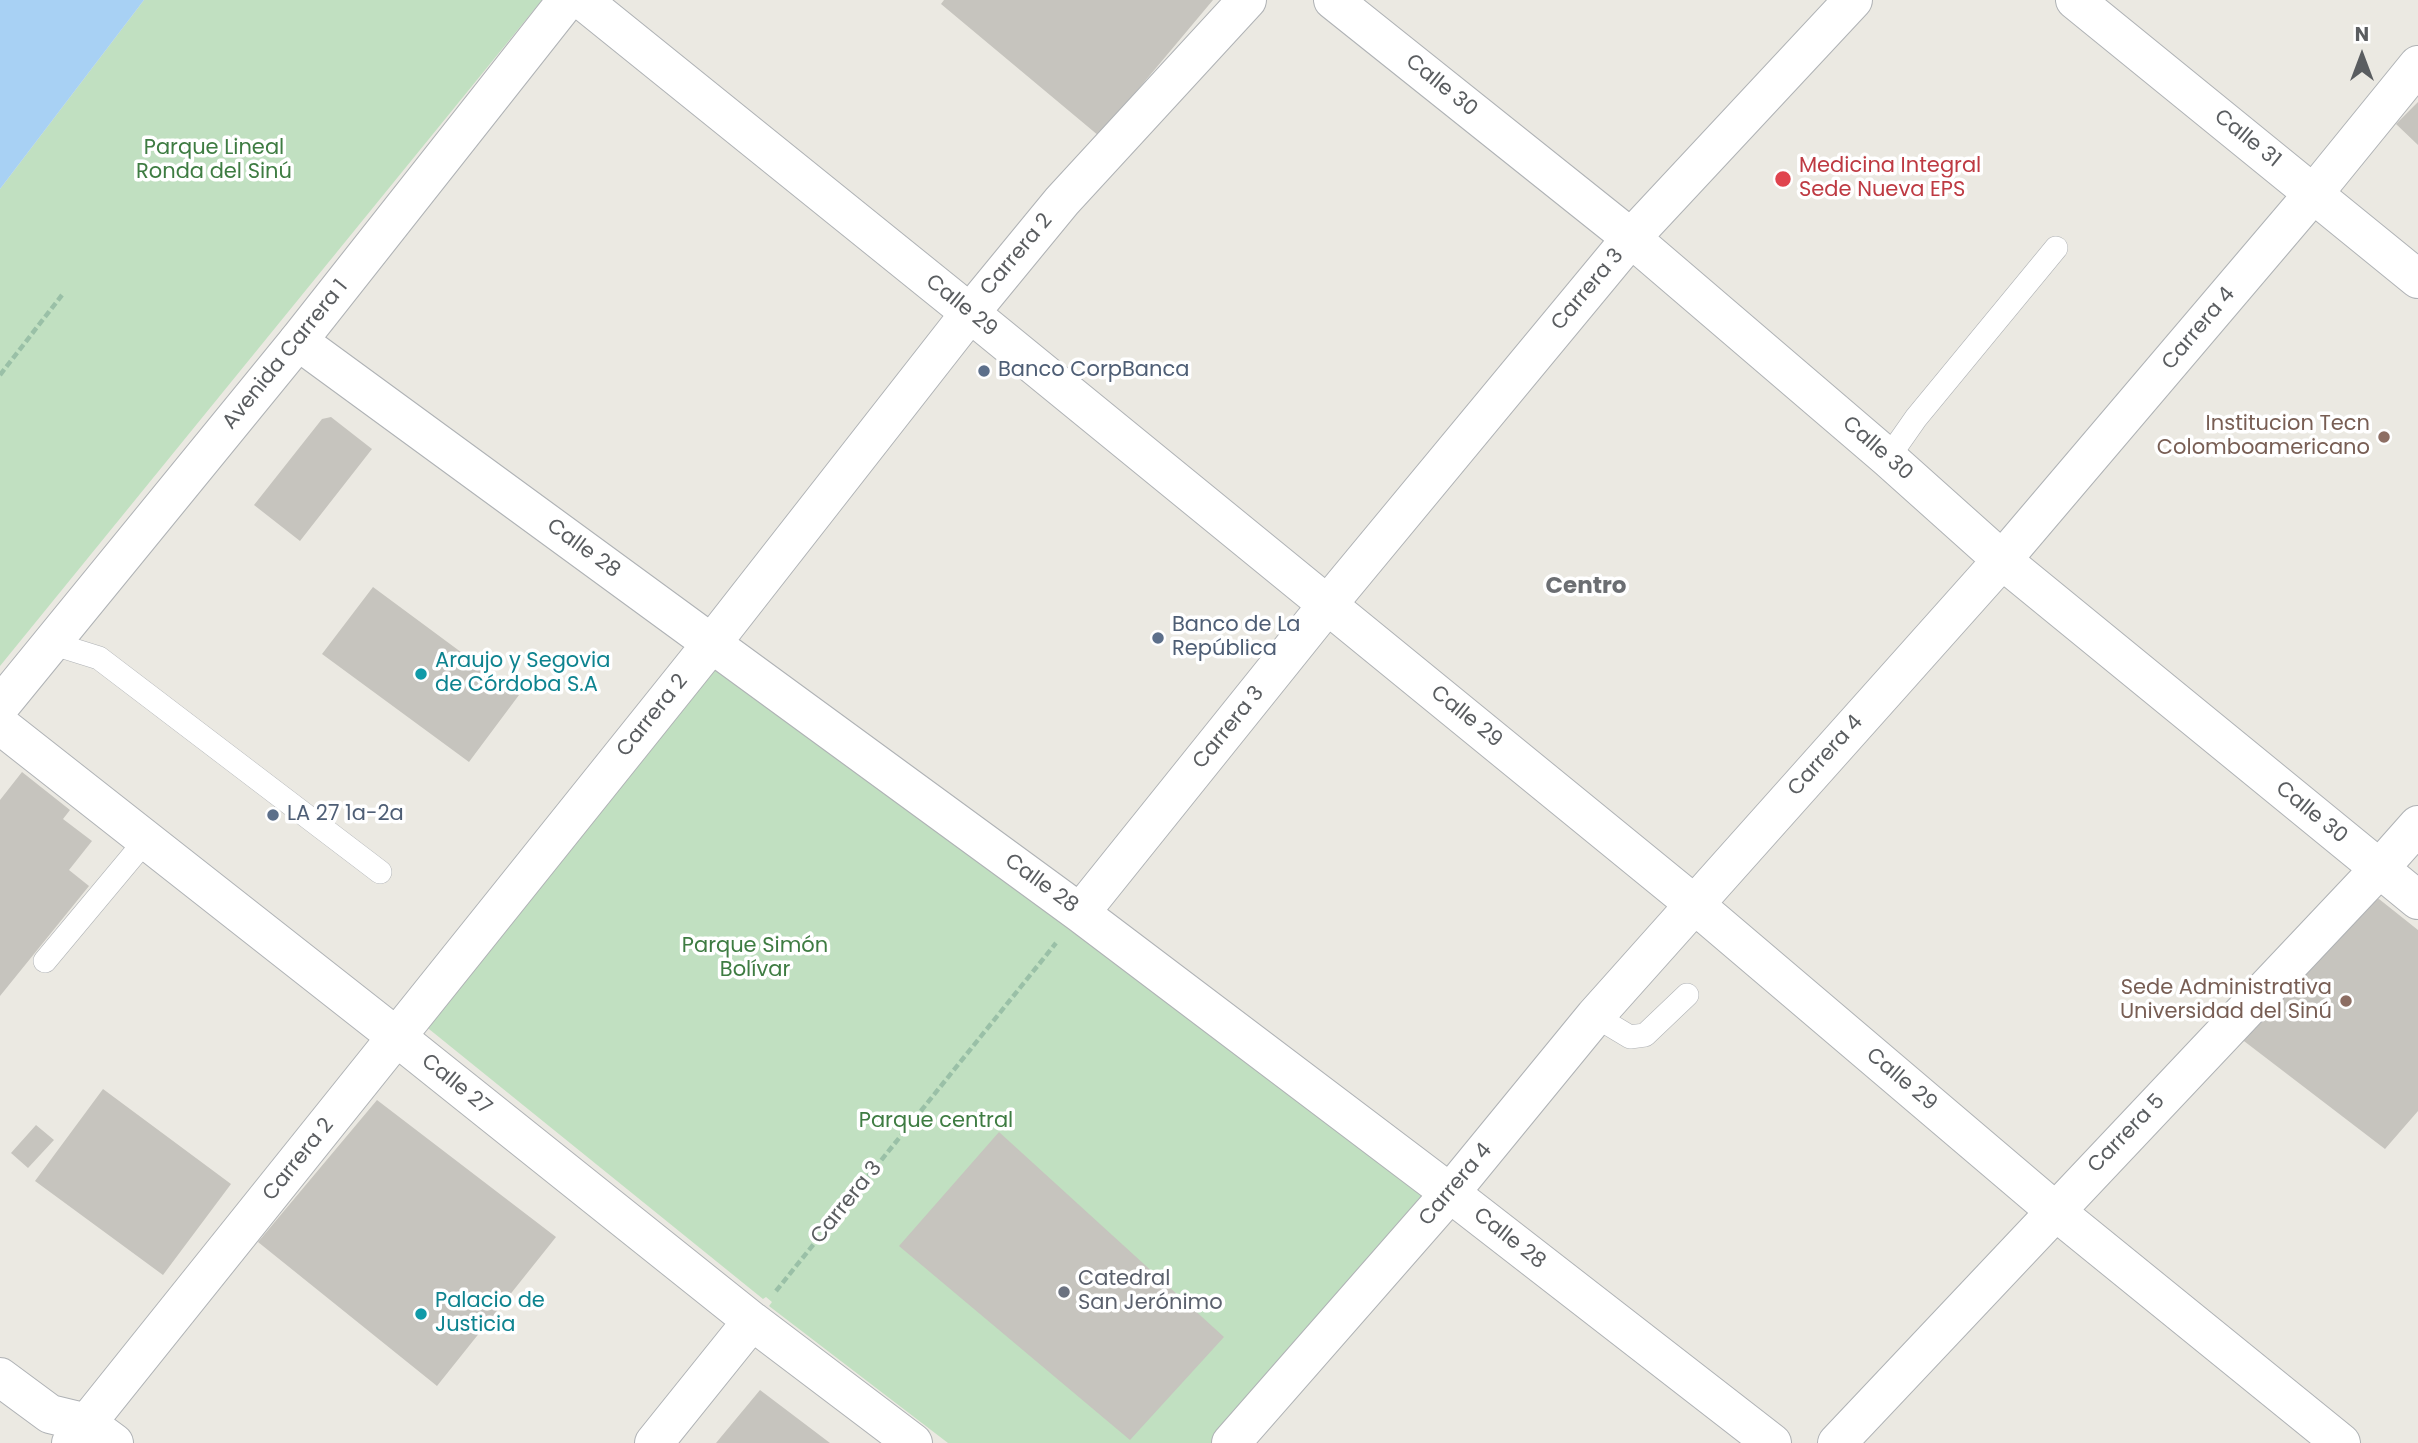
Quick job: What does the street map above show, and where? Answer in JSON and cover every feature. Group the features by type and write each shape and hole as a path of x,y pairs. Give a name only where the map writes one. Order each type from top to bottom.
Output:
{"street":[{"name":"Avenida Carrera 1","path":"0,706 298,341 567,0"},
{"name":"Calle 29","path":"582,0 1694,904 2054,1210 2341,1443"},
{"name":"Carrera 2","path":"90,1436 446,974 712,643 970,313 1062,201 1247,0"},
{"name":"Calle 30","path":"1333,0 1631,238 1888,458 2002,560 2418,900"},
{"name":"Carrera 3","path":"1080,913 1328,604 1631,238 1853,0"},
{"name":"Calle 31","path":"2075,0 2418,279"},
{"name":"Carrera 4","path":"1231,1443 1450,1194 1595,1016 2002,560 2314,193 2418,65"},
{"name":"Calle 28","path":"298,341 1080,913 1772,1443"},
{"name":"Calle 27","path":"0,725 752,1321 913,1443"},
{"name":"Carrera 5","path":"1836,1443 2418,825"},
{"path":"654,1443 752,1321"},
{"path":"0,1377 50,1414 90,1436"}],"lane":[{"path":"1888,458 1916,418 2056,248"},
{"path":"51,643 99,658 380,872"},
{"path":"45,961 145,840"},
{"path":"1595,1016 1630,1037 1646,1035 1687,995"}],"path":[{"path":"0,375 62,295"},
{"name":"Carrera 3","path":"752,1321 1080,913"}],"green space":[{"name":"Parque Lineal Ronda del Sinú","path":"144,0 542,0 0,666 0,189"},
{"name":"Parque central","path":"714,653 1429,1192 1211,1443 948,1443 769,1306 772,1302 766,1297 763,1299 424,1025"}],"water":[{"path":"0,0 144,0 0,189"}],"building":[{"path":"944,0 1213,0 1099,136 941,4"},
{"path":"2418,102 2418,145 2396,124"},
{"path":"331,417 372,449 300,541 254,505 322,419"},
{"name":"Araujo y Segovia de Córdoba S.A","path":"373,587 519,695 469,762 322,654"},
{"path":"22,772 70,810 63,819 92,841 69,870 89,886 0,996 0,800"},
{"name":"Sede Administrativa Universidad del Sinú","path":"2379,899 2418,930 2418,1111 2385,1149 2240,1038 2371,900"},
{"path":"103,1089 231,1184 163,1275 35,1181"},
{"name":"Palacio de Justicia","path":"377,1100 556,1237 437,1386 258,1242"},
{"path":"36,1125 54,1140 28,1168 11,1153"},
{"name":"Catedral San Jerónimo","path":"999,1132 1224,1337 1130,1440 899,1246"},
{"path":"760,1390 830,1443 716,1443"}],"place":[{"name":"Medicina Integral Sede Nueva EPS","path":"1783,179"},
{"name":"Banco CorpBanca","path":"984,371"},
{"name":"Institucion Tecn Colomboamericano","path":"2384,437"},
{"name":"Banco de La República","path":"1158,638"},
{"name":"Araujo y Segovia de Córdoba S.A","path":"421,674"},
{"name":"LA 27 1a-2a","path":"273,815"},
{"name":"Sede Administrativa Universidad del Sinú","path":"2346,1001"},
{"name":"Catedral San Jerónimo","path":"1064,1292"},
{"name":"Palacio de Justicia","path":"421,1314"}],"district":[{"name":"Centro","path":"1586,587"}],"park label":[{"name":"Parque Simón Bolívar","path":"755,959"}]}
